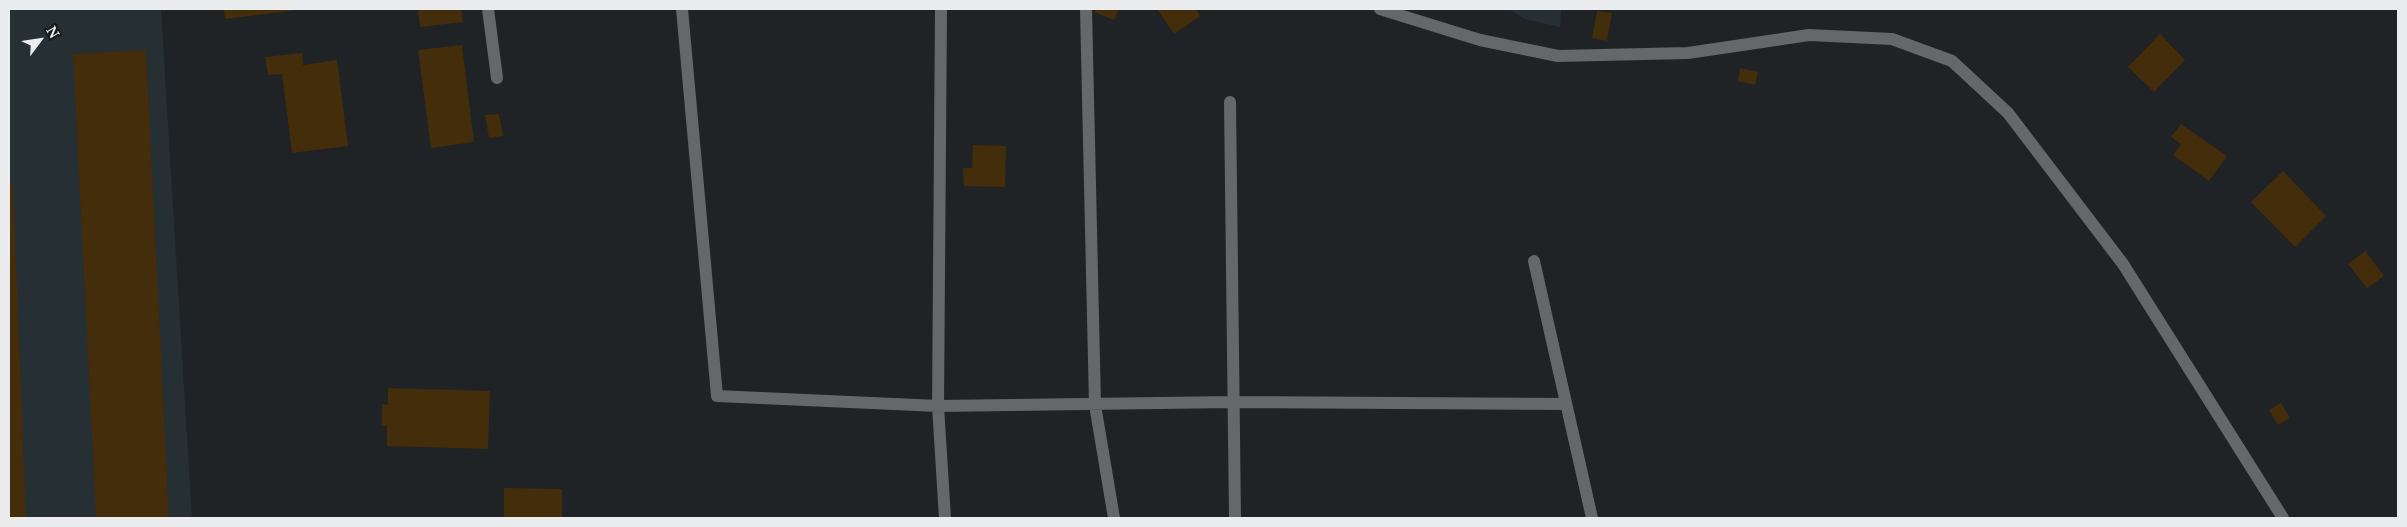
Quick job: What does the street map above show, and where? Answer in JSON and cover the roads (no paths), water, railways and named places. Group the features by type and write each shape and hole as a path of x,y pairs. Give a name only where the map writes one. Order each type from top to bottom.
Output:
{"street":[{"path":"488,9 497,78"},
{"path":"682,9 717,396 938,406 1234,402 1566,404"},
{"path":"941,9 938,406 945,518"},
{"path":"1086,9 1095,405 1114,518"},
{"path":"1380,9 1480,40 1558,56 1688,53 1809,34 1892,40 1952,61 2008,113 2123,264 2283,518"},
{"path":"1230,102 1235,518"},
{"path":"1534,261 1592,518"}]}
